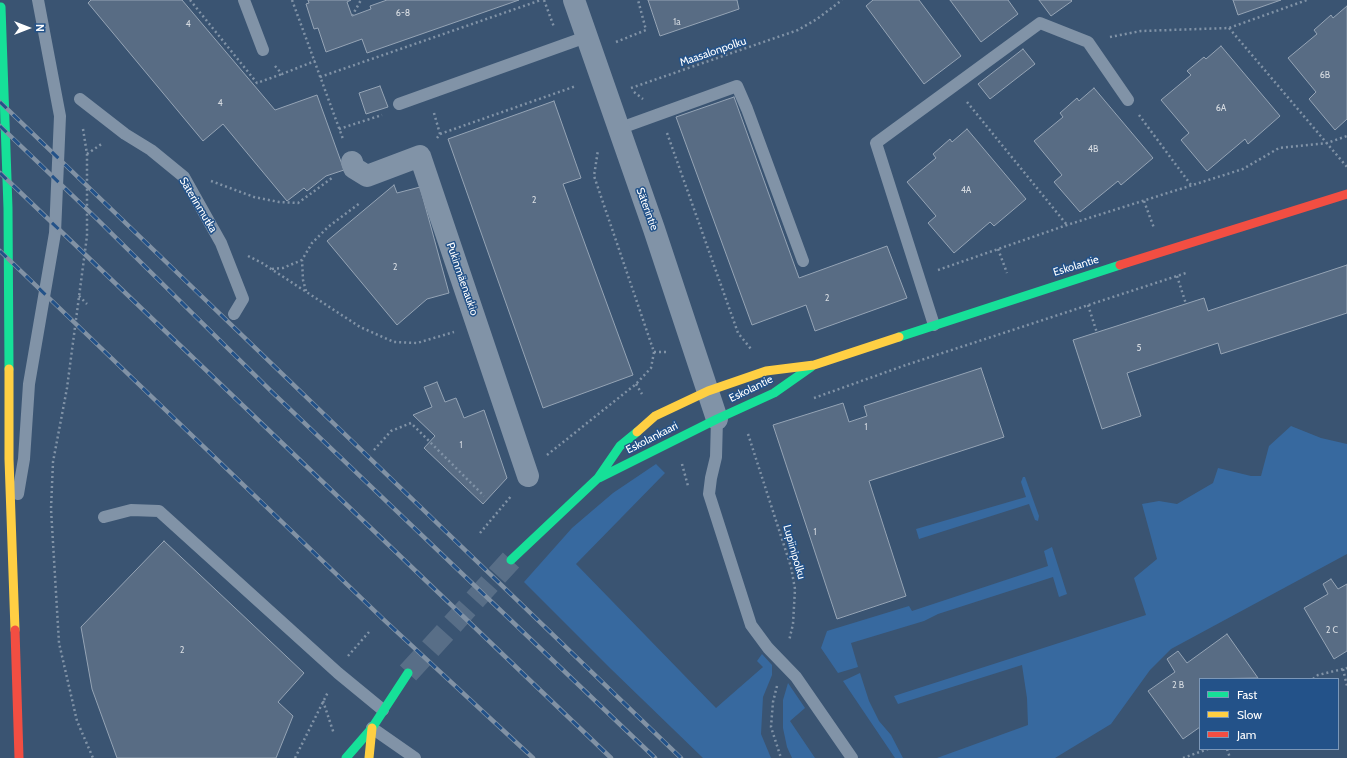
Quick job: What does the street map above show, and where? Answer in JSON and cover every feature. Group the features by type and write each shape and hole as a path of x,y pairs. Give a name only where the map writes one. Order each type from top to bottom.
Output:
{"main road":[{"path":"2,3 8,208 9,451 19,758"},
{"path":"0,16 2,3"},
{"name":"Eskolantie","path":"708,391 766,371 814,366 934,325 1347,194"},
{"name":"Eskolantie","path":"717,419 774,394 814,366"},
{"name":"Eskolankaari","path":"511,560 598,478 620,446 655,416 708,391"},
{"name":"Eskolankaari","path":"598,478 717,419"},
{"path":"346,758 372,728 408,673"},
{"path":"369,758 372,728"}],"street":[{"name":"Säterintie","path":"574,0 654,229 717,419"},
{"path":"353,165 367,176 420,156"},
{"name":"Pukinmäenaukio","path":"420,156 478,324 528,476"}],"lane":[{"path":"12,535 24,460 29,384 55,233 60,116 38,0"},
{"path":"244,0 263,50"},
{"path":"934,325 876,143 1040,23 1088,42 1128,100"},
{"path":"400,104 586,37"},
{"path":"618,129 737,86 747,109 803,261"},
{"name":"Säterinmutka","path":"80,99 125,134 151,150 184,177 221,243 244,299 236,310"},
{"path":"717,419 716,457 709,494 751,625 784,665 796,677 852,758"},
{"path":"104,517 131,510 159,511 338,673 383,710"},
{"path":"372,728 415,758"}],"path":[{"path":"190,0 257,82 315,61"},
{"path":"184,177 215,182 254,197 279,202 298,203 327,180 353,165 292,0"},
{"path":"352,16 361,0"},
{"path":"320,77 541,0"},
{"path":"544,0 578,93"},
{"path":"614,43 646,30 638,0"},
{"name":"Maasalonpolku","path":"607,98 798,30 817,19 842,0"},
{"path":"1088,42 1141,31 1229,28 1307,0"},
{"path":"1229,28 1347,167"},
{"path":"611,36 616,50"},
{"path":"263,50 282,74"},
{"path":"628,82 631,89 660,114 738,333 746,346 760,356 766,371"},
{"path":"420,156 440,134 576,86"},
{"path":"954,86 1067,225"},
{"path":"427,94 440,134"},
{"path":"80,99 86,154 88,220 66,388 53,462 51,510 59,643 77,721 93,758"},
{"path":"1128,100 1191,186"},
{"path":"339,129 382,114 400,104"},
{"path":"919,277 1067,225 1243,169 1279,148 1327,143 1347,136"},
{"path":"480,533 549,453 636,384 651,368 654,352 594,176 598,149 596,142"},
{"path":"1144,201 1155,231"},
{"path":"306,292 303,280 302,260 312,242 360,203"},
{"path":"221,243 272,269 360,327 394,342 417,344 478,324"},
{"path":"998,249 1009,277"},
{"path":"272,269 283,268 302,260"},
{"path":"810,399 906,365 1192,272"},
{"path":"1177,276 1186,304"},
{"path":"79,296 88,304"},
{"path":"1088,305 1097,333"},
{"path":"374,450 391,431 411,423 484,496"},
{"name":"Lupiinipolku","path":"748,431 791,567 795,589 794,624 773,702 771,727 781,758"},
{"path":"680,458 687,480 688,492"},
{"path":"1315,678 1345,668 1347,686"},
{"path":"323,700 334,735"},
{"path":"1183,758 1205,750"}],"shaded area":[{"path":"1291,426 1321,438 1347,444 1347,554 1171,649 1150,670 1111,724 1055,758 937,758 1028,725 1027,698 1022,665 898,704 894,696 1146,615 1134,578 1157,559 1142,504 1159,501 1177,504 1213,483 1218,468 1251,476 1261,476 1269,446"},
{"path":"656,464 665,473 576,564 716,708 763,667 757,661 762,654 772,665 772,675 763,697 761,734 771,758 703,758 524,582 572,528 613,493"},
{"path":"1023,477 1025,477 1039,516 1038,521 1035,520 1029,504 919,539 916,529 1026,497 1021,482"},
{"path":"1052,547 1067,594 1059,597 1053,577 938,614 924,621 851,643 858,667 838,673 821,648 827,631 909,606 912,611 1048,566 1044,551"},
{"path":"860,673 869,701 879,721 891,735 903,758 895,758 843,681"},
{"path":"788,683 805,708 790,721 815,758 792,758 787,747 783,728 783,700"}],"building":[{"path":"91,0 182,0 275,110 317,95 344,170 326,176 307,191 304,188 287,201 223,124 203,141 88,3"},
{"path":"308,0 351,0 347,2 352,16 371,9 370,6 387,0 519,0 367,53 362,39 326,52 318,28 314,29 306,4 309,3"},
{"path":"648,0 737,0 739,9 660,36"},
{"path":"873,0 919,0 961,56 924,84 866,6"},
{"path":"950,0 1008,0 1018,14 981,42"},
{"path":"1039,0 1071,0 1072,1 1051,16"},
{"path":"1233,0 1281,0 1238,15"},
{"path":"1347,6 1347,119 1335,130 1309,99 1316,92 1288,58 1317,34 1314,30 1331,15 1333,18"},
{"path":"1221,46 1280,116 1248,144 1245,139 1207,171 1181,140 1189,133 1161,100 1191,75 1187,71 1204,57 1206,59"},
{"path":"1023,49 1035,64 990,99 978,84"},
{"path":"380,86 388,107 366,114 359,93"},
{"path":"1094,88 1153,158 1121,185 1118,181 1080,212 1054,182 1062,175 1034,141 1063,117 1060,113 1077,98 1079,101"},
{"path":"734,97 799,278 887,246 907,298 815,331 806,305 752,325 676,117"},
{"path":"554,101 581,178 563,184 633,375 543,408 448,139"},
{"path":"967,129 1026,199 994,226 990,222 954,253 928,223 936,216 907,182 936,158 933,154 950,139 952,142"},
{"path":"394,185 397,193 420,187 449,293 427,299 397,325 327,241"},
{"path":"1347,265 1347,313 1221,354 1218,343 1127,373 1141,416 1102,429 1073,340 1204,298 1208,311"},
{"path":"981,368 1004,437 869,481 906,596 837,619 773,425 843,403 849,422 867,416 864,406"},
{"path":"437,382 445,402 456,398 464,418 484,410 507,478 483,504 424,448 435,436 413,415 432,407 424,387"},
{"path":"164,541 304,673 278,702 293,716 276,758 117,758 92,689 81,627"},
{"path":"1331,579 1338,589 1347,584 1347,651 1334,659 1304,608 1328,594 1323,584"},
{"path":"1227,634 1258,678 1199,678 1199,728 1183,739 1148,691 1175,672 1167,659 1178,651 1187,663"}],"tunnel":[{"path":"408,673 511,560"}],"railway":[{"path":"0,102 681,758"},
{"path":"0,126 97,219 272,392 655,758"},
{"path":"0,173 611,758"},
{"path":"0,251 383,619 533,758"}],"traffic: fast":[{"path":"1,7 8,208 9,369"},
{"path":"899,337 1120,265"},
{"path":"599,478 717,419 774,393 811,367"},
{"path":"511,560 598,478 620,446 637,432"},
{"path":"346,758 372,728 408,673"}],"traffic: slow":[{"path":"637,432 655,416 708,391 766,371 814,365 899,337"},
{"path":"9,369 9,459 15,630"},
{"path":"369,758 372,728"}],"traffic: jam":[{"path":"1120,265 1347,194"},
{"path":"15,630 19,758"}]}
